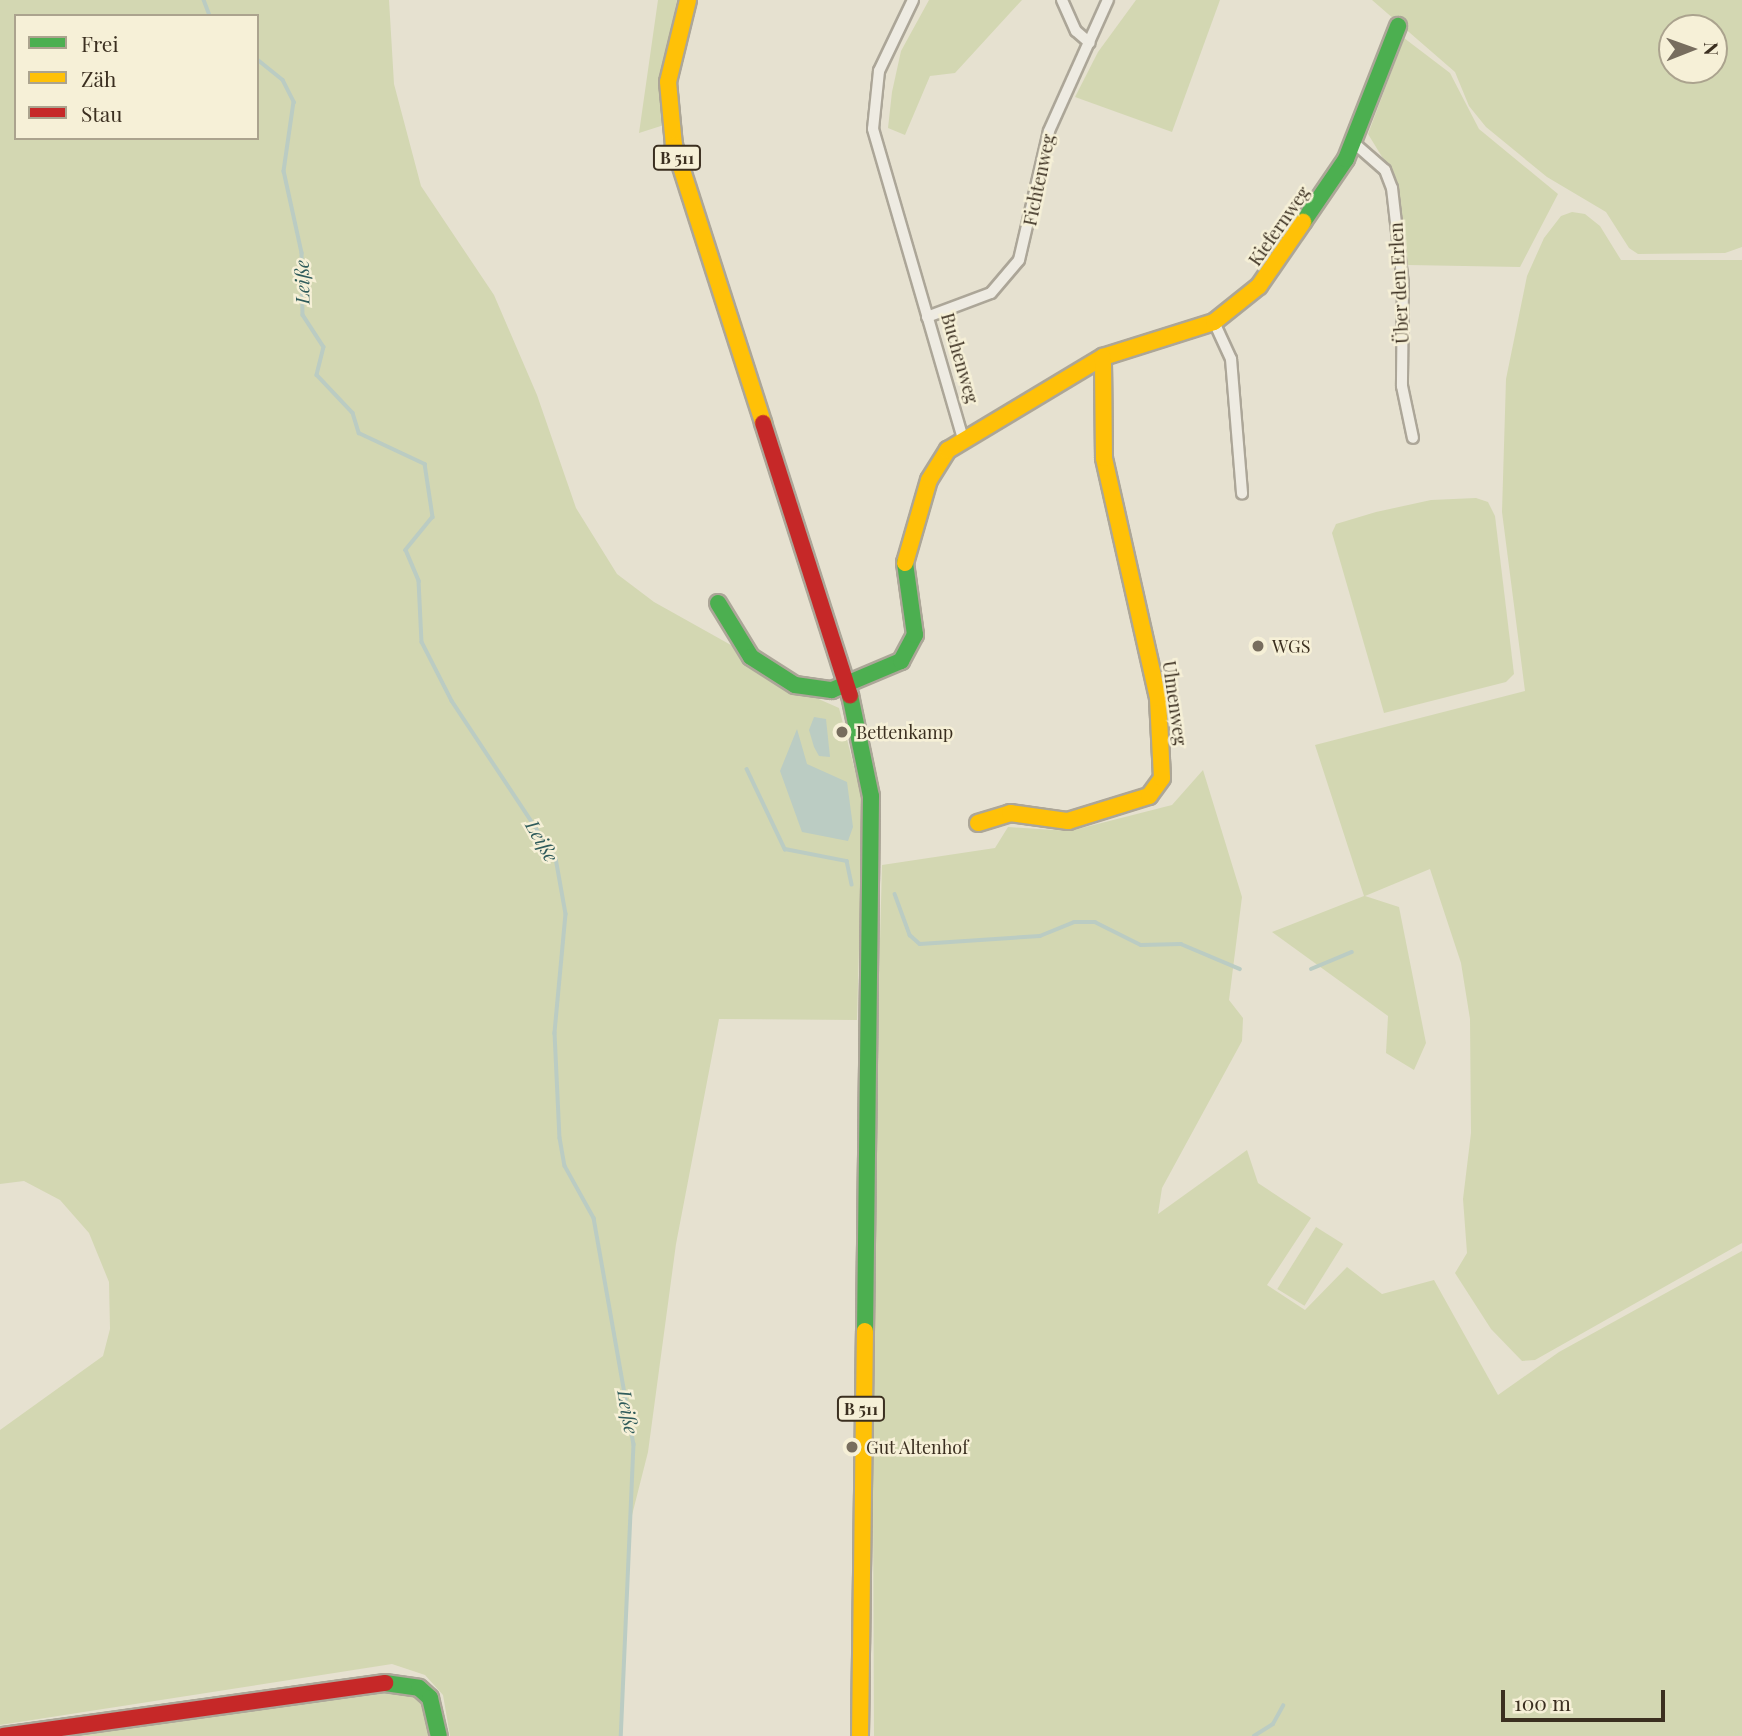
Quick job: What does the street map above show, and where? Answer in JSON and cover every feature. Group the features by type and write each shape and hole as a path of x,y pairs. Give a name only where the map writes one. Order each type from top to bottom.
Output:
{"street":[{"name":"B 511","path":"688,0 668,82 674,145 848,686 868,766 872,832 860,1736"},
{"name":"Buchenweg","path":"913,0 881,65 872,119 877,153 963,439"},
{"path":"1062,0 1076,31 1090,43"},
{"name":"Fichtenweg","path":"928,317 991,293 1019,260 1044,147 1108,0"},
{"name":"Kiefernweg","path":"963,439 1102,358 1214,322 1270,276 1354,143 1398,26"},
{"name":"Über den Erlen","path":"1354,143 1385,170 1392,188 1403,284 1402,386 1413,438"},
{"path":"1214,322 1231,359 1242,494"},
{"name":"Ulmenweg","path":"978,822 1010,813 1068,821 1138,800 1158,786 1163,755 1158,698 1125,561 1103,447 1102,358"},
{"path":"718,603 736,638 769,673 814,690 848,686 896,664 912,648 915,629 905,578 907,555 929,480 947,450 963,439"},
{"path":"3,1736 390,1682 419,1688 430,1698 439,1736"}],"green space":[{"path":"0,0 389,0 394,84 421,186 494,295 537,395 576,508 617,574 654,602 783,674 780,682 839,708 863,802 857,1020 719,1019 676,1244 648,1452 629,1527 621,1736 450,1736 443,1695 425,1675 392,1664 0,1725 0,1430 103,1356 110,1329 109,1282 89,1233 60,1200 24,1181 0,1184"},
{"path":"658,0 677,0 661,75 664,125 639,133"},
{"path":"929,0 1022,0 955,73 930,76 905,135 888,128 892,92 901,51"},
{"path":"1136,0 1220,0 1172,132 1075,97 1098,52"},
{"path":"1372,0 1742,0 1742,247 1725,253 1638,254 1629,248 1606,212 1547,177 1486,127 1469,106 1455,72"},
{"path":"1404,38 1450,73 1479,129 1558,194 1520,267 1408,265 1395,178 1368,134"},
{"path":"1572,212 1585,214 1600,226 1621,260 1742,260 1742,1243 1535,1360 1522,1361 1491,1329 1455,1273 1467,1253 1463,1199 1471,1133 1470,1019 1461,963 1430,869 1365,896 1399,907 1426,1043 1414,1070 1386,1053 1388,1016 1272,932 1364,896 1315,745 1525,691 1502,512 1506,379 1527,276 1544,238 1561,216"},
{"path":"1476,498 1488,502 1495,516 1514,674 1506,682 1384,713 1332,533 1336,524 1376,512 1431,500"},
{"path":"1203,770 1242,897 1229,1000 1243,1018 1242,1041 1162,1188 1158,1214 1247,1150 1258,1183 1311,1218 1267,1285 1305,1310 1347,1267 1382,1294 1434,1280 1498,1395 1559,1352 1742,1251 1742,1736 874,1736 873,1492 867,1429 882,865 995,848 1008,827 1070,831 1172,805"},
{"path":"1316,1227 1343,1244 1304,1306 1277,1289"},
{"path":"385,1684 425,1699 432,1736 45,1736"}],"shaded area":[{"path":"814,717 826,719 830,757 819,756 814,747 809,730"},
{"path":"797,729 807,764 847,782 853,827 848,841 802,832 780,771"}],"waterway":[{"name":"Leiße","path":"204,0 209,14"},
{"name":"Leiße","path":"259,61 283,80 294,102 284,171 302,253 303,315 324,347 317,375 353,413 359,433 425,464 433,517 406,550 419,581 422,642 452,701 556,858 566,914 555,1033 560,1138 565,1166 594,1218 634,1444 621,1736"},
{"path":"747,769 785,849 847,861 852,884"},
{"path":"895,894 910,935 920,944 1040,936 1074,922 1095,922 1141,945 1181,944 1240,969"},
{"path":"1311,969 1352,952"},
{"path":"1254,1736 1273,1724 1283,1706"}],"traffic: fast":[{"path":"1303,222 1346,159 1398,26"},
{"path":"718,603 751,657 795,685 832,690 901,661 915,635 905,563"},
{"path":"850,695 871,796 865,1331"},
{"path":"385,1683 419,1688 430,1698 439,1736"}],"traffic: slow":[{"path":"688,0 668,82 674,145 763,423"},
{"path":"905,563 929,480 948,450 1103,357 1214,322 1259,286 1303,222"},
{"path":"978,823 1010,813 1068,821 1149,796 1162,778 1158,698 1104,458 1103,357"},
{"path":"860,1736 865,1331"}],"traffic: jam":[{"path":"763,423 850,695"},
{"path":"3,1736 385,1683"}],"place":[{"name":"WGS","path":"1258,646"},
{"name":"Bettenkamp","path":"842,732"},
{"name":"Gut Altenhof","path":"852,1447"}]}
